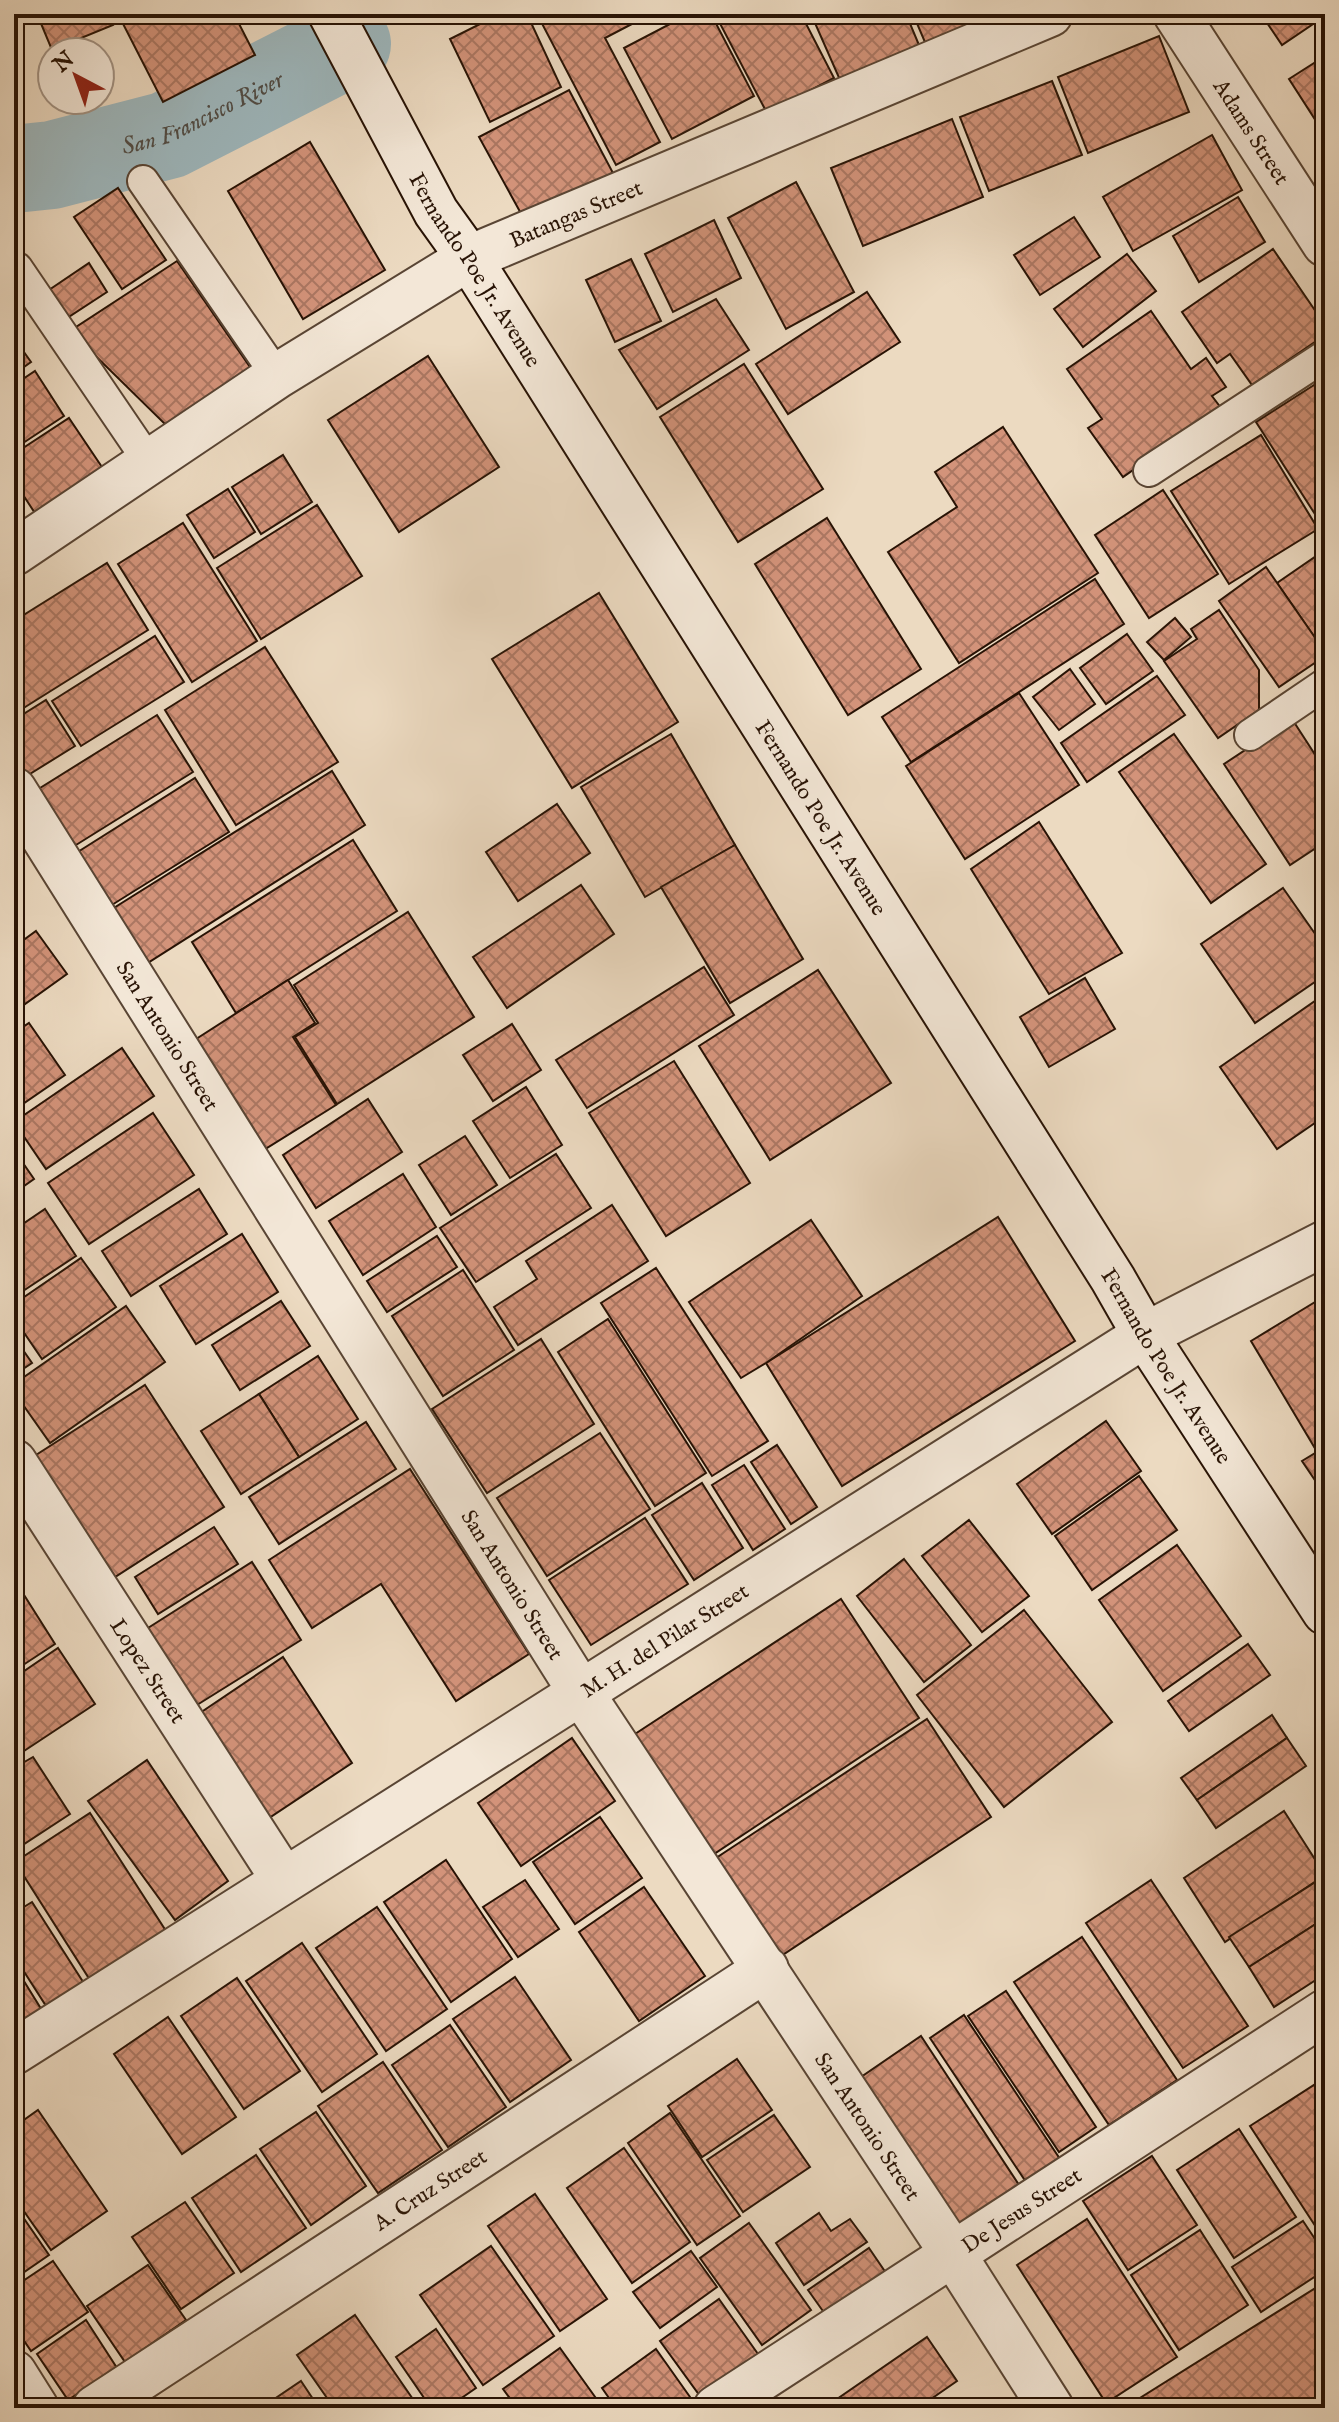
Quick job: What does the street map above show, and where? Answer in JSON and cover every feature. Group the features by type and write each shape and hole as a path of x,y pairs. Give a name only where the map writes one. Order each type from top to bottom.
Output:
{"street":[{"name":"Batangas Street","path":"14,553 277,376 469,258 1050,14"},
{"name":"Adams Street","path":"1178,16 1325,244"},
{"name":"Fernando Poe Jr. Avenue","path":"340,32 436,212 469,258 1104,1265 1145,1335 1325,1612"},
{"name":"San Antonio Street","path":"14,790 580,1691 766,1969 1051,2408"},
{"name":"M. H. del Pilar Street","path":"14,2052 1145,1335 1325,1243"},
{"name":"Lopez Street","path":"14,1462 284,1880"},
{"name":"A. Cruz Street","path":"95,2408 766,1969"},
{"name":"De Jesus Street","path":"716,2408 1325,2012"},
{"path":"14,2373 36,2408"}],"lane":[{"path":"143,181 277,376"},
{"path":"17,268 149,462"},
{"path":"1149,471 1325,356"},
{"path":"1250,735 1325,684"}],"building":[{"path":"37,14 108,14 113,25 86,36 46,36"},
{"path":"118,14 234,14 255,55 163,102"},
{"path":"500,14 527,14 561,87 490,122 450,39"},
{"path":"537,14 651,14 605,38 660,142 616,165"},
{"path":"689,14 711,14 754,96 672,139 624,48"},
{"path":"715,14 801,14 834,78 767,113"},
{"path":"811,14 906,14 919,45 840,80"},
{"path":"913,14 1003,14 927,47"},
{"path":"1261,14 1325,14 1325,16 1282,45"},
{"path":"1159,36 1189,112 1088,153 1058,77"},
{"path":"1325,56 1325,135 1289,79"},
{"path":"1052,81 1082,155 989,191 960,117"},
{"path":"569,90 613,173 524,219 479,137"},
{"path":"952,119 983,197 863,246 831,168"},
{"path":"1212,135 1242,190 1133,251 1103,197"},
{"path":"310,142 385,270 303,319 228,191"},
{"path":"796,182 854,292 786,329 728,218"},
{"path":"118,188 166,260 122,289 74,217"},
{"path":"1238,197 1265,242 1199,282 1173,236"},
{"path":"1074,217 1100,257 1040,295 1014,255"},
{"path":"714,220 741,278 673,312 645,254"},
{"path":"1273,249 1325,325 1325,335 1252,385 1230,354 1217,363 1182,312"},
{"path":"1127,254 1156,291 1083,347 1054,309"},
{"path":"631,259 661,321 615,342 586,280"},
{"path":"177,261 252,370 170,429 70,331"},
{"path":"89,263 107,292 64,320 46,292"},
{"path":"867,292 900,342 788,414 756,364"},
{"path":"716,299 749,350 657,409 619,350"},
{"path":"1151,311 1191,369 1206,358 1226,387 1212,396 1221,408 1123,477 1088,428 1102,419 1067,369"},
{"path":"14,338 31,362 14,374"},
{"path":"428,356 499,467 399,532 328,420"},
{"path":"744,364 823,489 738,542 660,417"},
{"path":"35,371 64,416 14,449 14,385"},
{"path":"1325,378 1325,519 1320,522 1256,422"},
{"path":"69,418 112,482 44,527 14,481 14,454"},
{"path":"1003,427 1098,573 959,663 888,552 957,507 935,472"},
{"path":"1261,435 1318,529 1229,584 1171,491"},
{"path":"283,455 312,502 261,534 232,487"},
{"path":"228,489 255,532 214,558 187,515"},
{"path":"1163,490 1218,574 1149,618 1095,535"},
{"path":"317,505 362,576 261,639 217,568"},
{"path":"827,518 921,669 848,715 755,564"},
{"path":"183,523 257,641 192,682 118,564"},
{"path":"1325,550 1325,646 1322,648 1277,583"},
{"path":"107,563 148,630 14,714 14,621"},
{"path":"1266,567 1325,652 1325,656 1279,687 1219,601"},
{"path":"1095,579 1124,624 911,762 882,717"},
{"path":"599,593 678,722 572,788 492,659"},
{"path":"1219,610 1259,670 1259,710 1218,738 1164,661 1197,639 1191,629"},
{"path":"1175,618 1191,637 1164,660 1147,642"},
{"path":"1127,634 1153,671 1106,704 1080,668"},
{"path":"155,636 184,682 81,746 52,701"},
{"path":"265,647 338,762 236,825 165,710"},
{"path":"1070,669 1095,704 1059,730 1033,697"},
{"path":"1157,676 1185,715 1087,782 1061,743"},
{"path":"1019,693 1079,785 965,859 906,766"},
{"path":"46,700 75,746 17,782 14,778 14,720"},
{"path":"157,715 193,772 68,850 32,793"},
{"path":"1292,719 1325,770 1325,842 1290,865 1224,764"},
{"path":"671,734 735,845 645,897 581,787"},
{"path":"1174,734 1266,864 1211,903 1119,772"},
{"path":"332,771 365,825 135,971 101,916"},
{"path":"195,778 229,832 107,908 73,855"},
{"path":"557,804 590,853 518,901 486,852"},
{"path":"1039,822 1122,953 1049,994 971,869"},
{"path":"353,840 397,911 236,1013 192,942"},
{"path":"735,845 803,959 730,1003 661,887"},
{"path":"581,885 614,934 507,1008 473,957"},
{"path":"1283,888 1325,948 1325,975 1255,1023 1201,944"},
{"path":"408,912 474,1017 337,1104 295,1037 318,1023 294,985"},
{"path":"36,931 67,974 25,1004 14,989 14,947"},
{"path":"704,967 734,1015 587,1108 556,1060"},
{"path":"818,970 891,1083 770,1160 699,1046"},
{"path":"1085,978 1115,1029 1049,1067 1020,1017"},
{"path":"288,980 315,1023 293,1037 336,1105 262,1151 193,1041"},
{"path":"1325,994 1325,1116 1277,1149 1220,1067"},
{"path":"29,1023 65,1075 14,1110 14,1033"},
{"path":"512,1024 541,1070 493,1101 463,1055"},
{"path":"122,1048 154,1096 46,1169 14,1122"},
{"path":"674,1061 750,1183 666,1236 589,1113"},
{"path":"526,1087 562,1145 510,1178 473,1121"},
{"path":"368,1099 402,1152 316,1208 283,1155"},
{"path":"153,1113 194,1175 89,1244 48,1183"},
{"path":"465,1136 497,1185 451,1215 419,1165"},
{"path":"14,1150 34,1179 14,1193"},
{"path":"556,1154 591,1208 476,1282 440,1228"},
{"path":"403,1174 436,1227 363,1275 329,1221"},
{"path":"199,1189 227,1234 131,1296 102,1251"},
{"path":"612,1205 648,1261 518,1345 494,1307 537,1279 526,1261"},
{"path":"45,1209 76,1256 14,1297 14,1230"},
{"path":"998,1217 1075,1341 842,1486 766,1363"},
{"path":"811,1220 862,1296 741,1378 689,1302"},
{"path":"242,1234 278,1292 196,1344 160,1286"},
{"path":"437,1236 457,1267 387,1312 367,1281"},
{"path":"81,1258 116,1307 42,1359 14,1318 14,1304"},
{"path":"656,1268 768,1441 712,1476 601,1303"},
{"path":"463,1270 514,1350 443,1396 392,1316"},
{"path":"1325,1296 1325,1444 1316,1450 1251,1341"},
{"path":"281,1301 310,1346 240,1390 212,1345"},
{"path":"126,1306 165,1362 50,1443 14,1392 14,1384"},
{"path":"608,1319 706,1473 655,1506 558,1352"},
{"path":"14,1337 32,1363 14,1375"},
{"path":"541,1339 594,1424 487,1493 432,1409"},
{"path":"318,1356 358,1419 299,1457 259,1394"},
{"path":"145,1385 224,1507 115,1577 36,1455"},
{"path":"259,1394 299,1457 241,1494 201,1431"},
{"path":"1106,1421 1141,1471 1052,1534 1017,1484"},
{"path":"366,1422 396,1469 279,1544 249,1497"},
{"path":"600,1433 650,1509 547,1576 497,1498"},
{"path":"777,1445 817,1507 791,1524 751,1462"},
{"path":"1325,1447 1325,1495 1302,1461"},
{"path":"744,1465 785,1529 753,1550 712,1485"},
{"path":"410,1469 529,1654 456,1701 381,1584 312,1628 269,1560"},
{"path":"1139,1476 1177,1530 1092,1590 1055,1536"},
{"path":"702,1483 743,1548 694,1580 652,1515"},
{"path":"645,1518 688,1584 591,1645 549,1580"},
{"path":"969,1520 1029,1596 982,1632 922,1556"},
{"path":"214,1527 238,1564 158,1614 135,1577"},
{"path":"1177,1545 1241,1636 1163,1691 1099,1600"},
{"path":"904,1559 971,1645 924,1682 857,1596"},
{"path":"252,1562 301,1640 197,1705 148,1628"},
{"path":"19,1587 55,1644 14,1671 14,1590"},
{"path":"841,1599 919,1718 714,1854 635,1734"},
{"path":"1024,1610 1112,1722 1004,1807 917,1695"},
{"path":"1248,1644 1270,1675 1189,1731 1168,1701"},
{"path":"58,1648 95,1704 18,1755 14,1750 14,1678"},
{"path":"283,1657 352,1763 266,1820 197,1715"},
{"path":"1272,1715 1287,1738 1197,1800 1181,1778"},
{"path":"927,1719 991,1817 778,1958 713,1860"},
{"path":"572,1738 615,1801 521,1866 478,1803"},
{"path":"1287,1738 1306,1766 1216,1828 1197,1800"},
{"path":"33,1757 70,1814 18,1848 14,1842 14,1768"},
{"path":"147,1760 228,1881 175,1920 88,1801"},
{"path":"1284,1811 1325,1875 1225,1942 1184,1878"},
{"path":"90,1813 166,1931 90,1980 15,1862"},
{"path":"600,1817 642,1878 575,1924 533,1862"},
{"path":"446,1860 512,1959 451,2002 384,1902"},
{"path":"1325,1876 1325,1918 1249,1967 1229,1937"},
{"path":"525,1880 559,1929 518,1957 483,1907"},
{"path":"1151,1880 1248,2026 1183,2068 1086,1923"},
{"path":"644,1887 705,1976 639,2021 579,1932"},
{"path":"32,1902 85,1985 48,2009 14,1956 14,1913"},
{"path":"377,1907 447,2009 386,2051 316,1948"},
{"path":"1325,1918 1325,1974 1274,2007 1249,1967"},
{"path":"1082,1937 1177,2080 1109,2125 1014,1982"},
{"path":"302,1943 377,2054 322,2092 246,1981"},
{"path":"14,1965 43,2012 14,2030"},
{"path":"515,1977 571,2060 510,2102 453,2019"},
{"path":"237,1978 300,2071 244,2109 181,2016"},
{"path":"1006,1991 1096,2127 1059,2152 968,2016"},
{"path":"964,2015 1068,2171 1034,2194 930,2038"},
{"path":"168,2017 236,2117 182,2154 114,2054"},
{"path":"450,2025 506,2107 448,2147 392,2065"},
{"path":"921,2036 1025,2194 965,2234 861,2077"},
{"path":"737,2059 772,2110 702,2157 668,2106"},
{"path":"383,2062 442,2150 378,2193 318,2106"},
{"path":"1314,2085 1325,2102 1325,2241 1250,2126"},
{"path":"38,2110 107,2211 51,2250 14,2197 14,2127"},
{"path":"316,2112 366,2186 311,2225 260,2149"},
{"path":"670,2113 740,2216 697,2245 628,2143"},
{"path":"774,2115 810,2167 743,2212 707,2160"},
{"path":"1239,2129 1296,2217 1234,2258 1177,2170"},
{"path":"624,2148 690,2242 632,2283 567,2188"},
{"path":"256,2155 306,2228 241,2272 192,2198"},
{"path":"1152,2156 1197,2225 1128,2270 1083,2201"},
{"path":"535,2194 607,2299 560,2331 488,2226"},
{"path":"185,2202 234,2273 181,2309 132,2237"},
{"path":"14,2204 49,2255 14,2279"},
{"path":"819,2213 831,2231 850,2219 867,2242 804,2285 776,2243"},
{"path":"1087,2219 1177,2357 1106,2403 1017,2265"},
{"path":"1303,2221 1325,2254 1325,2270 1261,2312 1232,2267"},
{"path":"749,2223 811,2310 762,2345 700,2258"},
{"path":"1200,2230 1248,2305 1179,2350 1131,2275"},
{"path":"491,2246 554,2336 483,2385 420,2295"},
{"path":"869,2248 886,2273 825,2314 808,2290"},
{"path":"691,2251 717,2287 660,2328 633,2292"},
{"path":"53,2261 88,2312 31,2351 14,2326 14,2287"},
{"path":"148,2265 186,2320 125,2362 87,2306"},
{"path":"1325,2282 1325,2408 1124,2408"},
{"path":"719,2299 758,2354 700,2396 660,2341"},
{"path":"355,2315 419,2408 334,2408 297,2355"},
{"path":"86,2320 117,2368 68,2400 37,2354"},
{"path":"436,2329 476,2388 447,2408 431,2408 396,2357"},
{"path":"927,2337 957,2381 918,2408 824,2408"},
{"path":"560,2348 603,2408 517,2408 503,2389"},
{"path":"656,2349 690,2397 675,2408 616,2408 602,2388"},
{"path":"301,2381 319,2408 261,2408"}],"waterway":[{"name":"San Francisco River","path":"351,39 371,14"},
{"name":"San Francisco River","path":"14,169 52,165 168,135 347,44"}]}
